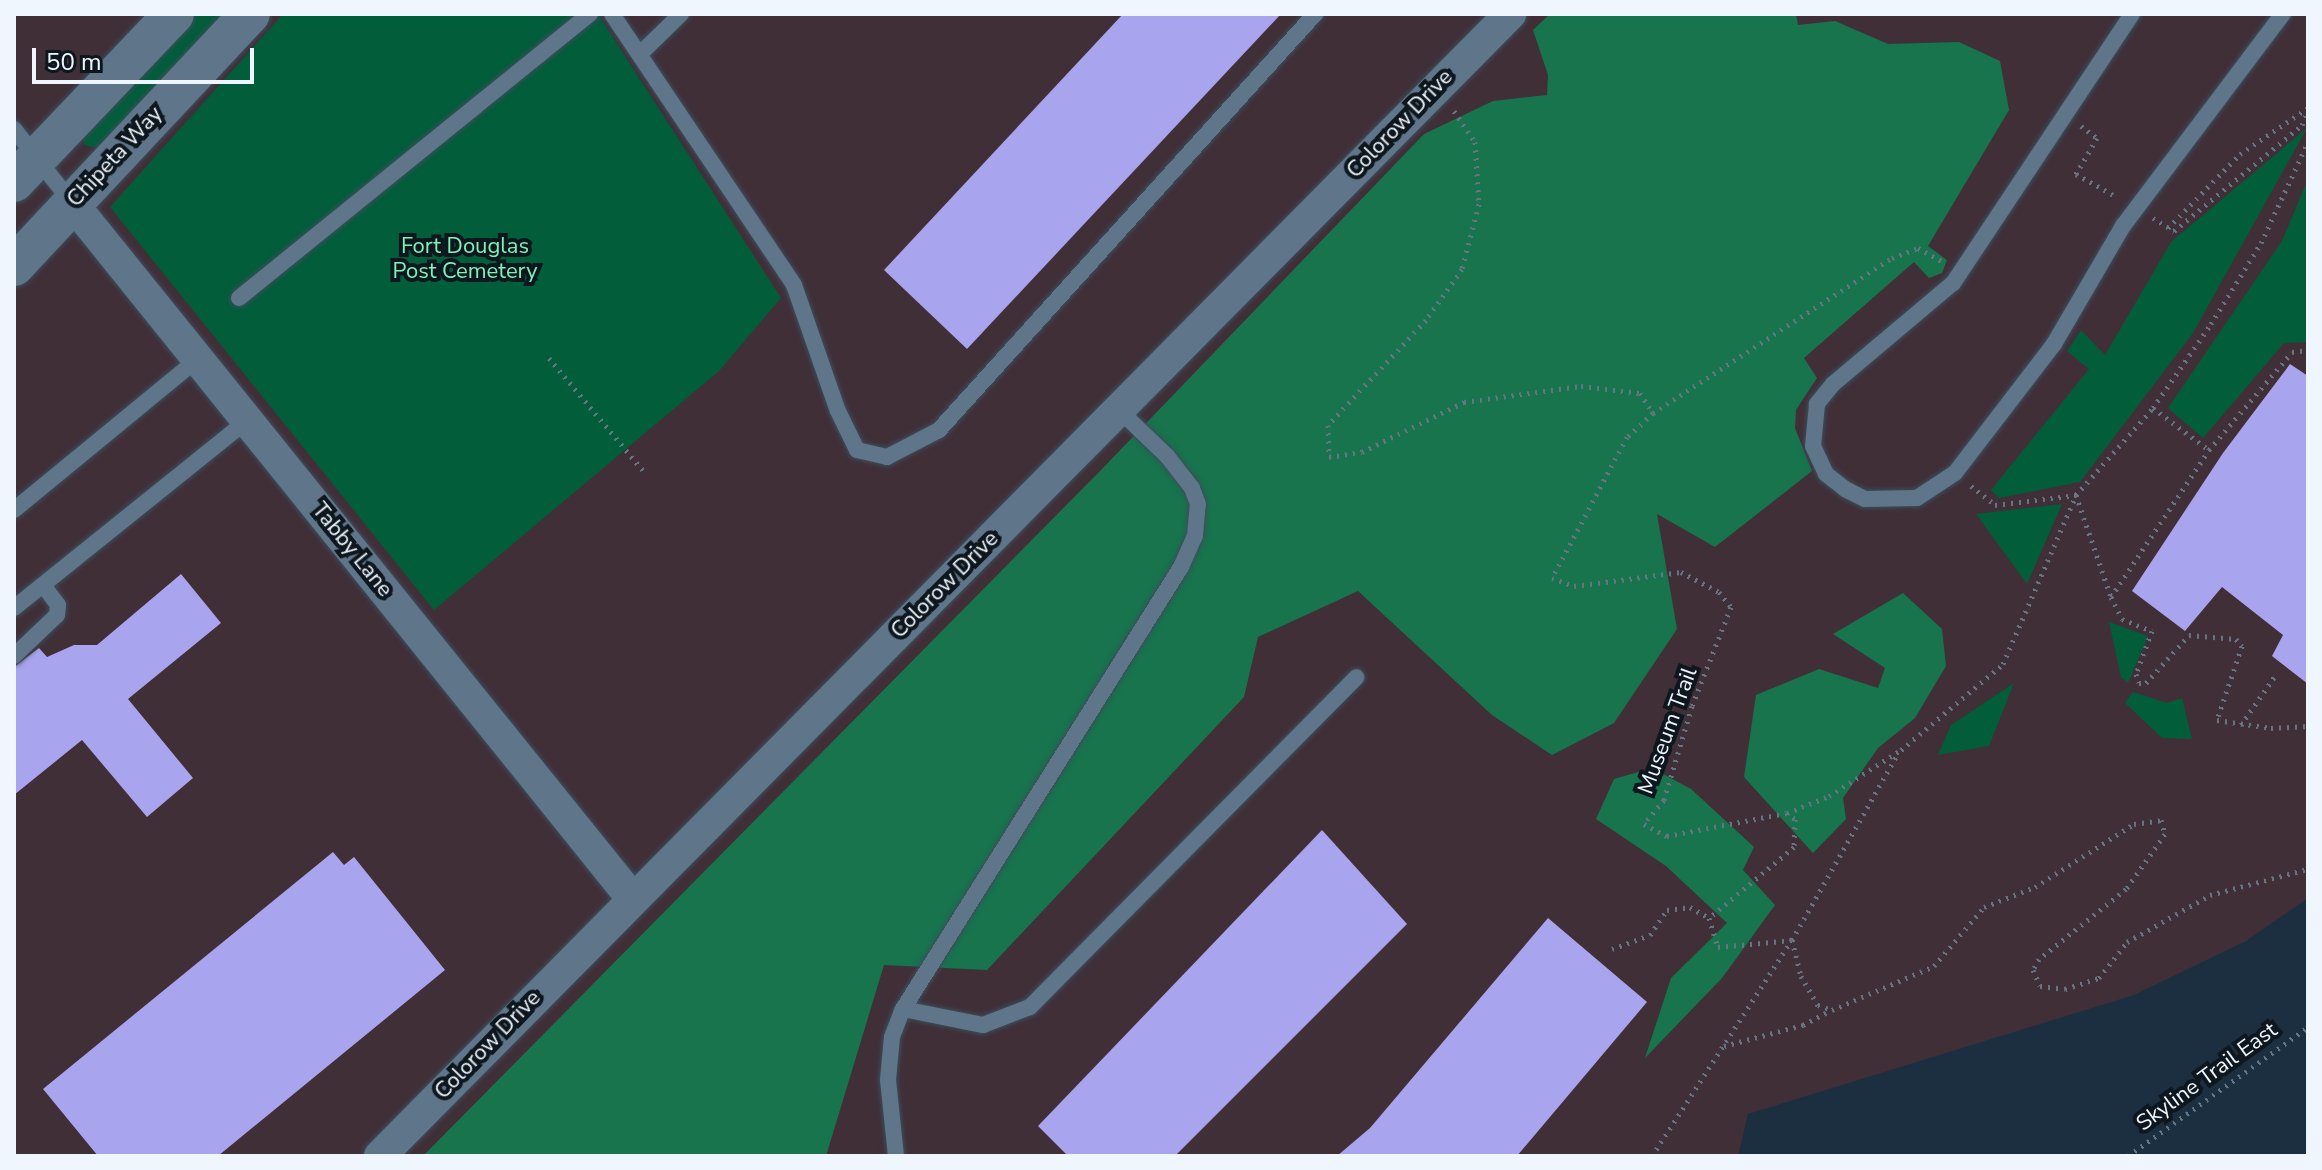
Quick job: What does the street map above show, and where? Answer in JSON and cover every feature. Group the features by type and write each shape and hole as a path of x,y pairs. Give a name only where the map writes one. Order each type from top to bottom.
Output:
{"street":[{"path":"22,156 174,14"},
{"name":"Chipeta Way","path":"14,266 250,14"},
{"name":"Colorow Drive","path":"380,1156 632,898 1119,410 1436,84 1510,14"},
{"name":"Tabby Lane","path":"72,203 632,898"}],"lane":[{"path":"239,298 590,14"},
{"path":"612,14 794,285 838,411 857,450 887,457 939,430 1315,14"},
{"path":"641,53 681,14"},
{"path":"2132,14 1960,274 1934,302 1833,384 1817,404 1811,425 1813,446 1826,474 1865,499 1917,498 1955,473 2054,344 2123,226 2283,14"},
{"path":"22,156 72,203"},
{"path":"14,510 198,359"},
{"path":"896,1156 888,1080 892,1037 903,1009 1181,567 1195,536 1198,504 1192,488 1167,456 1119,410"},
{"path":"14,608 248,420"},
{"path":"14,656 57,615 58,605 43,585"},
{"path":"903,1009 983,1025 1030,1007 1356,677"}],"path":[{"path":"1436,84 1475,142 1479,204 1462,269 1426,320 1328,425 1329,457 1362,452 1464,402 1581,386 1640,393 1653,413 1892,258 1918,248 1960,274"},
{"path":"2168,228 2240,154 2308,109"},
{"path":"2145,213 2174,231 2302,125 2308,109"},
{"path":"2072,120 2097,138 2076,174 2115,196"},
{"path":"1786,813 1829,796 1901,750 2003,664 2076,495 2153,408 2242,276 2308,142"},
{"path":"2111,597 2209,450 2292,352 2308,350"},
{"path":"549,358 646,474"},
{"path":"2153,408 2209,450"},
{"name":"Museum Trail","path":"1653,413 1627,437 1552,578 1574,586 1681,572 1719,592 1731,607 1692,706 1664,800 1644,824 1667,836 1786,813"},
{"path":"1955,473 1995,505 2076,495"},
{"path":"2076,495 2111,597 2122,619 2152,631 2136,674 2139,683 2146,683 2189,635 2240,640 2215,716 2223,725 2308,726"},
{"path":"2241,726 2277,673"},
{"path":"1652,1156 1792,940 1901,750"},
{"path":"1709,918 1794,847 1795,819 1786,813"},
{"path":"1723,1046 1803,1025 1934,966 1984,907 2035,887 2150,818 2164,826 2161,840 2126,889 2039,959 2033,970 2040,986 2086,985 2099,978 2127,942 2210,895 2308,869"},
{"path":"1612,949 1650,935 1667,910 1690,907 1709,918 1718,947 1792,940"},
{"path":"1792,940 1801,976 1818,1005 1832,1010"},
{"name":"Skyline Trail East","path":"2128,1156 2308,1027"}],"shaded area":[{"path":"14,14 2308,14 2308,898 2246,941 2134,995 1748,1114 1738,1156 14,1156"}],"green space":[{"path":"197,14 226,14 97,148 84,145 84,134"},
{"name":"Fort Douglas Post Cemetery","path":"283,14 598,14 781,298 719,371 434,610 110,207"},
{"path":"1550,14 1796,14 1798,25 1835,21 1888,44 1959,42 2000,61 2009,110 1928,246 1947,260 1942,273 1929,278 1914,262 1804,358 1817,378 1796,410 1795,428 1812,471 1715,547 1657,514 1677,629 1614,723 1552,755 1492,715 1358,591 1258,637 1244,697 987,970 884,965 826,1156 423,1156 1102,469 1424,134 1493,101 1547,95 1548,75 1533,30"},
{"path":"2307,128 2193,333 2080,482 1999,498 1991,490 2089,369 2067,351 2081,330 2105,355 2171,242"},
{"path":"2308,179 2308,342 2284,343 2203,438 2168,408 2282,241"},
{"path":"2062,504 2027,584 1976,514"},
{"path":"1903,593 1942,629 1946,666 1915,718 1878,748 1843,798 1846,819 1813,853 1744,777 1756,695 1819,669 1878,688 1885,668 1833,634"},
{"path":"2109,622 2148,636 2128,683 2121,677"},
{"path":"2014,683 1989,746 1938,755 1951,725"},
{"path":"2133,692 2167,703 2182,698 2192,739 2162,738 2125,703"},
{"path":"1652,768 1691,789 1754,847 1743,870 1775,905 1722,978 1645,1058 1671,978 1727,923 1666,866 1596,819 1614,779"}],"building":[{"path":"1123,14 1281,14 967,349 884,270"},
{"path":"2290,364 2308,376 2308,684 2272,656 2283,635 2222,587 2185,631 2132,591 2223,453"},
{"path":"181,574 221,623 128,699 193,778 147,817 82,740 14,795 14,667 39,648 47,657 74,645 97,645"},
{"path":"1322,830 1407,924 1175,1156 1068,1156 1038,1126"},
{"path":"333,852 344,865 354,857 445,970 218,1156 98,1156 43,1089"},
{"path":"1548,918 1647,1002 1517,1156 1337,1156 1370,1128"}]}
